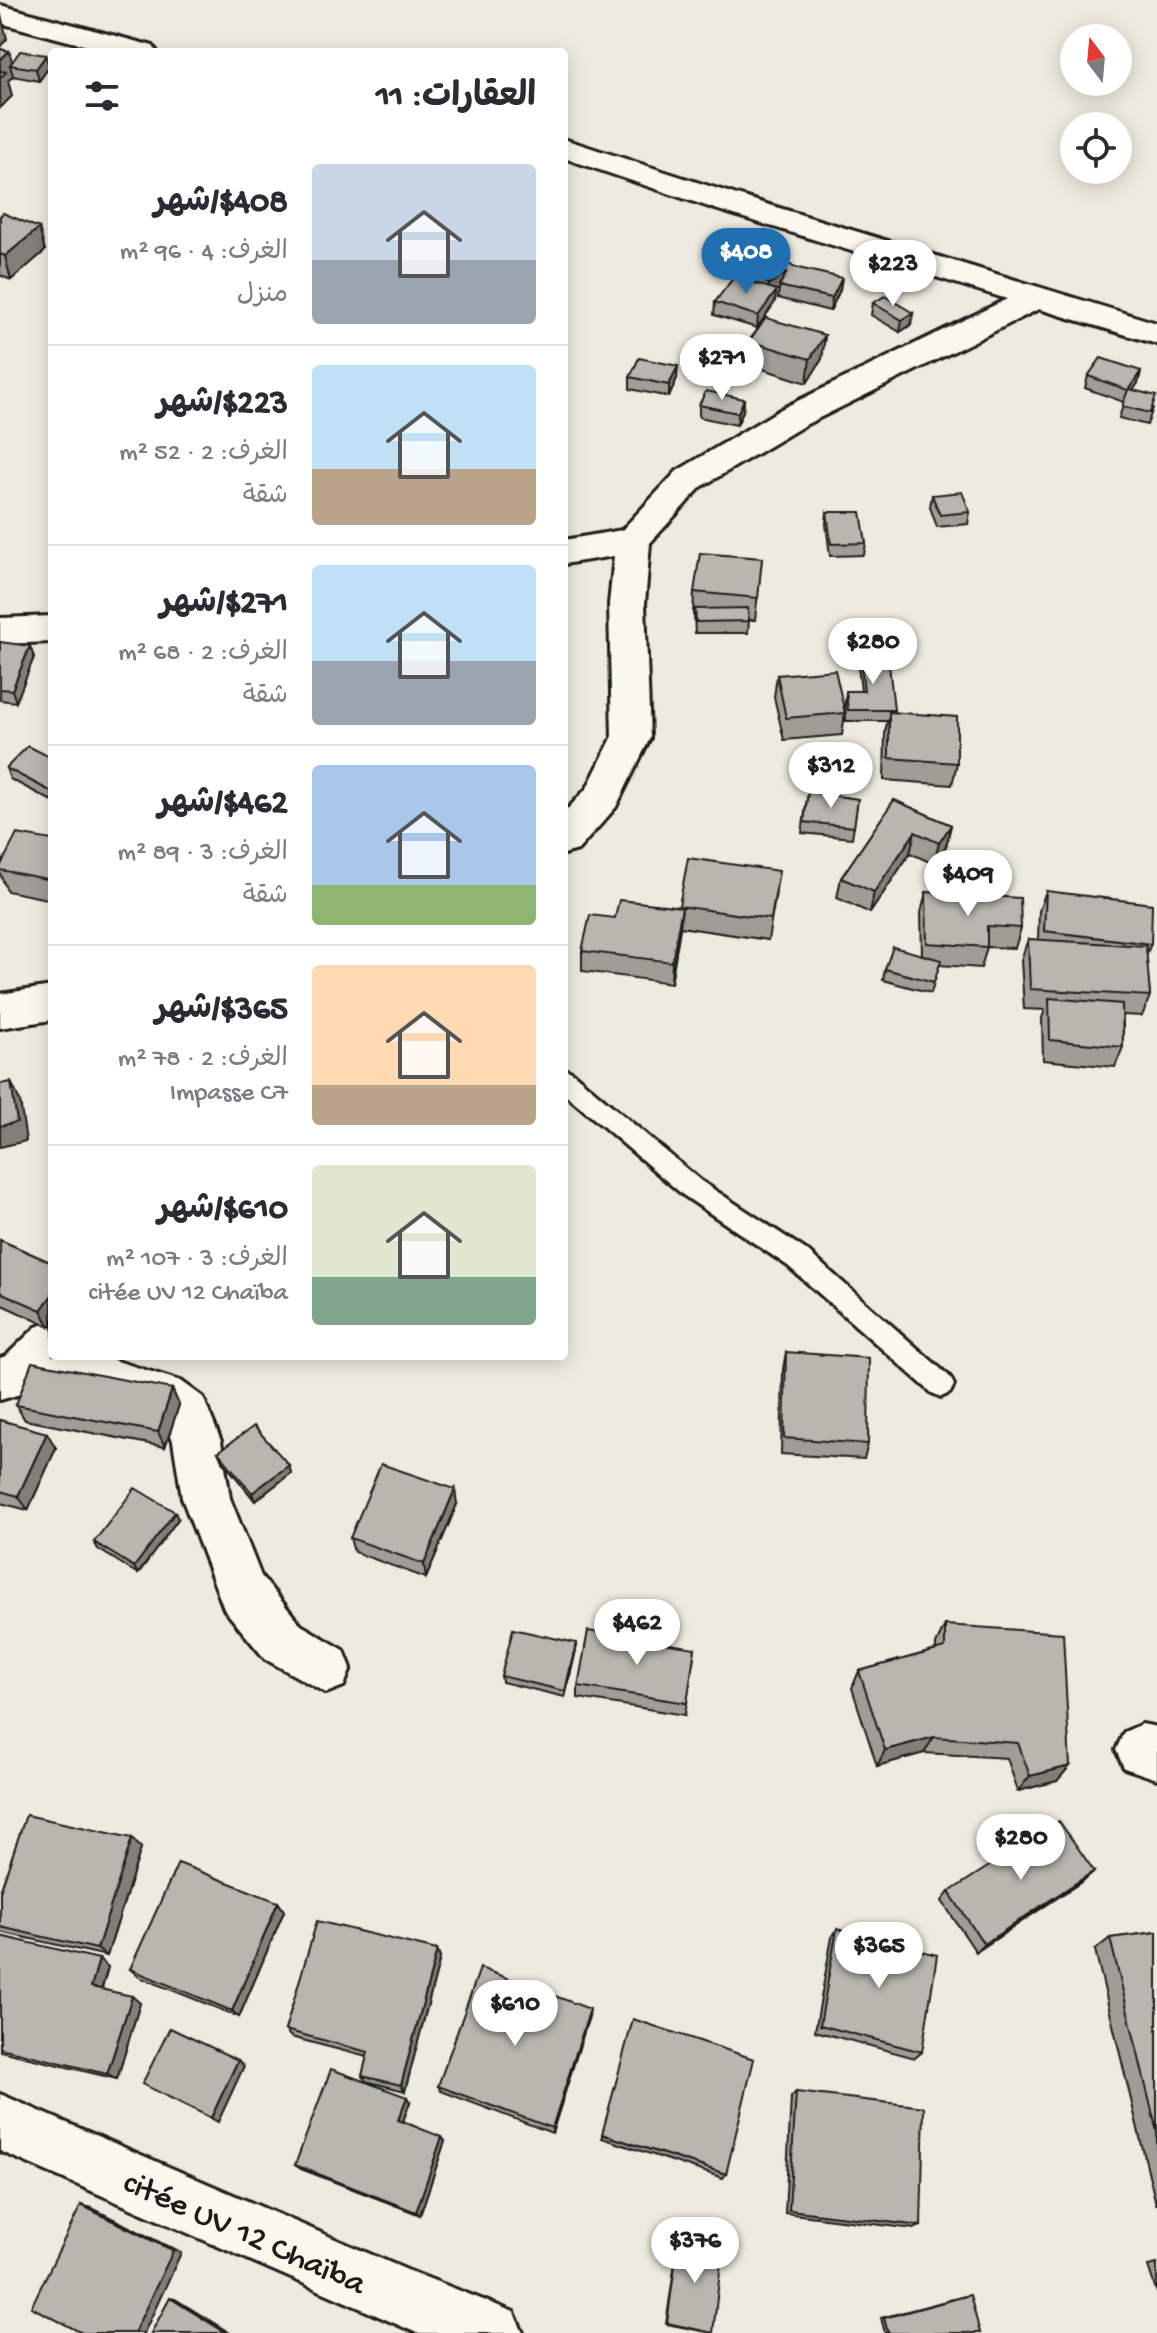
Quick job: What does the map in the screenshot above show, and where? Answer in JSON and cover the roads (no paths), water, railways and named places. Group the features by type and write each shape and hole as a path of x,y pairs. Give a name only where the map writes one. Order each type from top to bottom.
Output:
{"street":[{"path":"0,14 128,48"},
{"path":"568,149 726,202 1157,334"},
{"path":"568,835 602,797 631,738 627,604 633,540 689,479 793,417 1037,297"},
{"path":"568,551 633,540"},
{"path":"0,631 48,629"},
{"path":"0,1011 48,1004"},
{"path":"30,1360 164,1396 186,1412 197,1441 206,1498 242,1592 283,1642 326,1668"},
{"name":"citée UV 12 Chaïba","path":"0,2122 398,2296 493,2333"}],"lane":[{"path":"568,1082 692,1188 797,1258 941,1385"}]}
